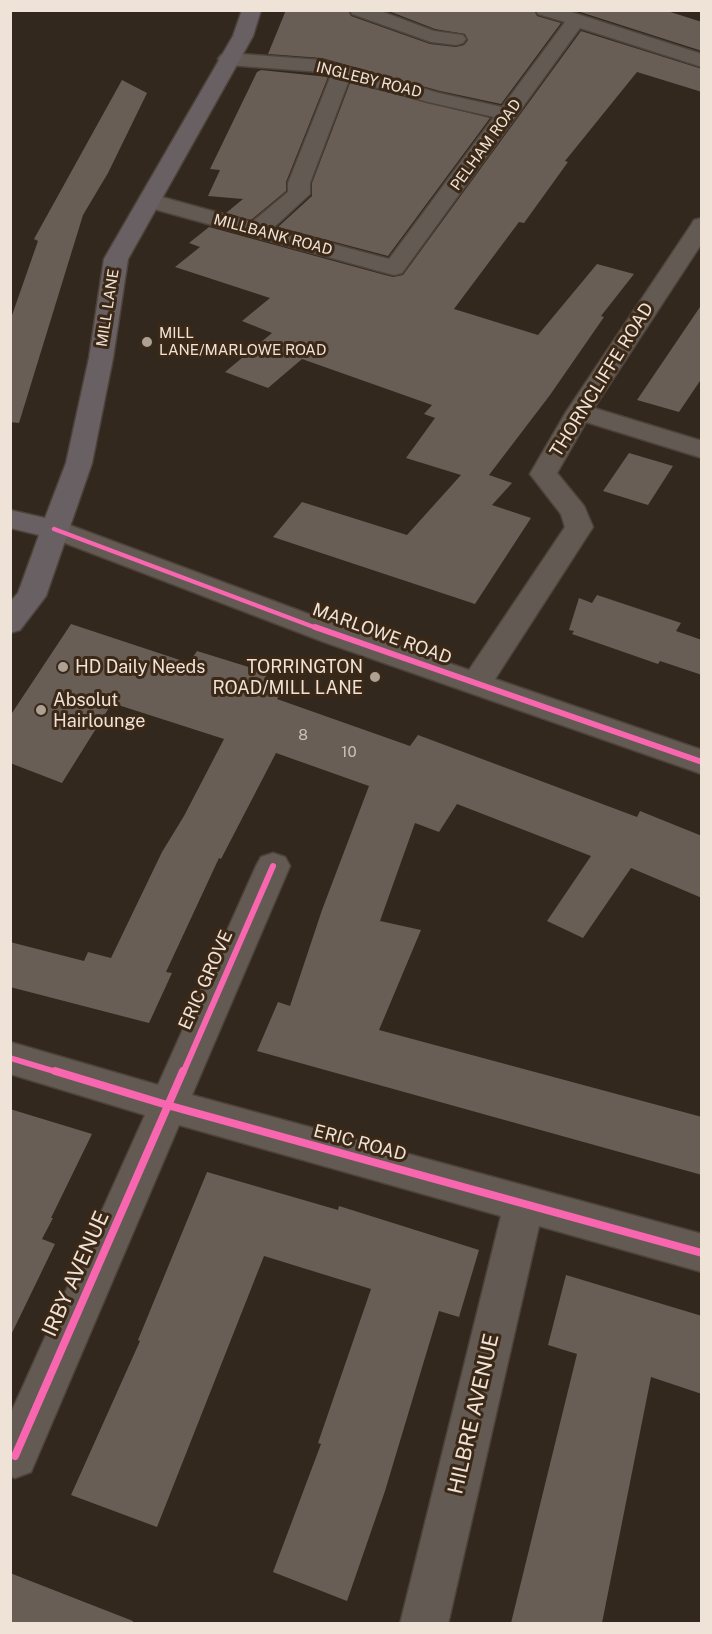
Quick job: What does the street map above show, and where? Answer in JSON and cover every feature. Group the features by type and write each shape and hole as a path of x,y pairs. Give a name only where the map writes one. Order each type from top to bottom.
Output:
{"main road":[{"name":"MILL LANE","path":"10,622 32,596 54,529 80,463 101,358 116,259 243,36 252,10"},
{"path":"10,519 54,529"}],"street":[{"path":"359,10 431,36 456,39"},
{"path":"545,10 702,61"},
{"name":"PELHAM ROAD","path":"394,268 576,20"},
{"name":"INGLEBY ROAD","path":"228,59 321,66 508,114"},
{"path":"256,230 299,194 299,183 342,72"},
{"name":"MILLBANK ROAD","path":"151,201 394,268"},
{"name":"THORNCLIFFE ROAD","path":"476,684 579,527 574,512 543,474 579,412 702,225"},
{"path":"579,412 702,450"},
{"name":"MARLOWE ROAD","path":"54,529 335,634 702,762"},
{"name":"ERIC GROVE","path":"167,1105 273,866"},
{"name":"ERIC ROAD","path":"10,1058 167,1105 702,1253"},
{"name":"IRBY AVENUE","path":"15,1456 167,1105"},
{"name":"HILBRE AVENUE","path":"424,1623 524,1204"}],"building":[{"path":"286,10 348,10 351,16 430,44 456,47 464,45 468,40 465,34 435,29 386,10 534,10 537,16 561,23 501,104 440,91 322,58 268,54"},
{"path":"574,10 664,10 702,22 702,51"},
{"path":"581,31 702,69 702,92 637,72 565,161 568,162 524,223 519,222 454,309 538,335 597,264 634,274 601,316 604,317 550,395 489,475 512,483 492,505 531,518 475,604 273,537 302,502 407,535 461,475 406,458 435,418 424,414 432,405 302,359 268,388 225,372 272,333 242,321 270,298 175,267 200,247 189,243 209,227 393,277 403,275"},
{"path":"261,70 328,77 286,182 286,191 251,220 226,213 243,199 208,196 220,170 210,169 257,72"},
{"path":"122,80 147,93 108,173 83,215 19,423 10,422 10,321 38,241 34,239"},
{"path":"350,83 490,118 388,256 278,227 312,196 312,183"},
{"path":"702,304 702,378 679,412 637,400"},
{"path":"629,453 673,466 648,505 603,491"},
{"path":"597,595 681,623 676,631 702,640 702,675 660,661 658,664 572,634 574,631 569,630 579,598 592,603"},
{"path":"71,624 189,663 197,651 268,673 264,679 286,685 277,699 410,746 418,735 637,817 640,811 702,836 702,898 631,868 583,938 547,921 591,856 457,804 439,832 415,823 380,921 421,930 379,1030 702,1117 702,1175 257,1051 278,1002 290,1006 322,910 369,786 276,753 221,859 219,858 166,972 172,973 149,1023 10,987 10,942 84,961 88,952 111,958 162,852 184,816 224,739 112,703 62,783 10,763 10,716"},
{"path":"10,1109 92,1134 42,1239 55,1244 10,1337"},
{"path":"207,1172 338,1210 339,1206 479,1250 459,1317 439,1311 385,1491 347,1601 273,1572 321,1444 318,1443 371,1289 264,1256 157,1527 71,1495 140,1341 138,1340"},
{"path":"566,1275 702,1316 702,1394 651,1377 602,1623 511,1623 577,1354 548,1345"},
{"path":"10,1573 133,1621 133,1623 10,1623"}],"cycle path":[{"path":"54,529 335,635 702,762"},
{"path":"15,1456 273,866"},
{"path":"10,1058 167,1105 702,1253"}],"place":[{"name":"MILL LANE/MARLOWE ROAD","path":"147,342"},
{"name":"HD Daily Needs","path":"63,667"},
{"name":"TORRINGTON ROAD/MILL LANE","path":"375,677"},
{"name":"Absolut Hairlounge","path":"41,710"}]}
